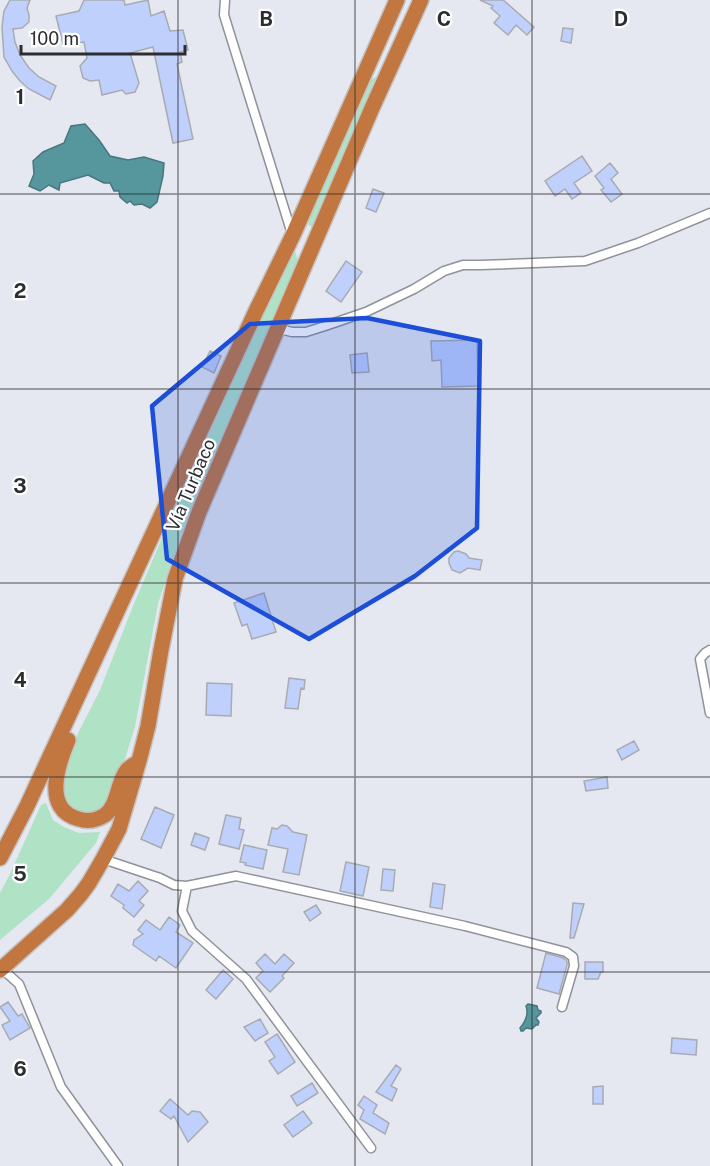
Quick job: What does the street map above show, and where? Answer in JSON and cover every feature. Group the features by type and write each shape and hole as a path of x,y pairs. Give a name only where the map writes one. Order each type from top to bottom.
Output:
{"highway":[{"name":"Vía Turbaco","path":"0,858 27,806 292,235 397,0"},
{"name":"Vía Turbaco","path":"1,969 67,910 89,883 119,829 148,726 160,650 175,579 199,512 372,108 421,0"},
{"path":"115,617 112,640 58,769 55,790 58,802 66,813 74,818 89,821 98,819 110,810 126,771 139,761"}],"street":[{"path":"225,0 224,15 292,235"},
{"path":"279,329 306,332 336,323 366,312 414,289 444,271 463,265 585,261 638,243 710,213"},
{"path":"710,650 700,659 710,713"},
{"path":"103,859 174,885 187,886 236,876 422,916 566,952 573,957 574,966 562,1007"},
{"path":"187,886 182,911 192,931 246,979 370,1148"},
{"path":"1,969 19,984 61,1087 118,1166"}],"highlighted area":[{"path":"367,318 480,341 477,528 415,576 309,639 167,559 152,406 250,324"}],"green space":[{"path":"379,75 315,226 309,226 308,220 367,82"},
{"path":"294,248 298,261 187,518 170,567 158,604 135,727 114,794 105,807 91,813 79,813 68,807 62,793 62,773 69,751 100,690 165,531"},
{"path":"46,803 53,820 64,827 79,833 100,832 96,843 49,899 0,940 0,893 41,805"}],"water":[{"path":"85,124 110,156 128,160 144,157 164,163 157,202 150,208 142,204 134,205 130,201 127,203 120,197 119,191 114,191 110,183 104,183 88,175 60,183 59,190 49,185 40,191 29,186 34,174 33,161 43,152 64,143 71,126"},
{"path":"528,1004 537,1006 541,1011 536,1018 539,1022 532,1029 526,1028 521,1031 520,1028 526,1018"}],"building":[{"path":"10,0 30,0 27,8 29,22 22,28 13,29 15,42 29,68 39,77 56,86 50,100 29,89 20,81 4,57 2,27 4,11"},
{"path":"84,0 124,0 125,5 148,0 151,16 164,11 170,31 183,30 188,50 180,52 182,62 177,64 193,139 173,143 153,47 130,53 139,83 135,92 126,94 122,90 102,95 99,80 90,81 83,78 80,66 87,58 84,42 63,44 56,16 79,11"},
{"path":"480,0 503,0 534,27 527,35 516,25 508,35 494,23 500,16 491,8 493,6"},
{"path":"563,28 573,29 571,43 561,41"},
{"path":"582,156 592,171 574,183 581,193 572,199 565,189 555,196 545,181"},
{"path":"610,163 618,173 611,179 622,194 611,202 601,190 604,188 595,176"},
{"path":"373,189 384,193 376,212 366,208"},
{"path":"346,261 362,272 341,302 326,291"},
{"path":"477,340 478,386 442,387 441,360 432,361 431,341"},
{"path":"210,351 221,356 214,373 202,367"},
{"path":"367,353 369,372 352,373 350,355"},
{"path":"458,551 469,558 482,560 480,570 468,568 460,573 452,570 449,558"},
{"path":"264,593 276,632 252,639 247,624 242,626 234,603"},
{"path":"289,678 305,680 304,689 301,688 298,709 285,708"},
{"path":"207,683 232,684 231,716 206,715"},
{"path":"634,741 639,750 622,760 617,750"},
{"path":"607,777 608,788 586,791 584,781"},
{"path":"155,807 174,815 161,848 141,839"},
{"path":"226,815 241,818 239,829 244,830 239,849 219,844"},
{"path":"282,825 287,826 293,832 307,835 299,875 283,872 288,849 268,845 272,828 277,829"},
{"path":"195,833 209,838 205,850 191,845"},
{"path":"244,845 267,850 263,869 240,862"},
{"path":"346,862 369,867 363,896 340,891"},
{"path":"383,869 395,870 393,891 381,890"},
{"path":"138,881 148,891 139,901 144,905 134,917 123,908 124,905 111,896 118,884 129,891"},
{"path":"433,883 445,885 442,909 430,907"},
{"path":"573,903 584,904 574,938 570,938"},
{"path":"316,905 321,913 310,921 304,912"},
{"path":"169,917 180,925 176,932 193,943 176,968 159,956 156,961 133,945 134,940 143,934 138,930 146,920 160,930"},
{"path":"546,953 567,961 559,994 537,988"},
{"path":"265,954 275,964 284,954 294,963 282,976 284,978 270,992 256,978 263,971 256,963"},
{"path":"585,962 603,962 603,972 598,979 585,979"},
{"path":"223,970 233,979 216,999 206,990"},
{"path":"8,1002 18,1016 22,1014 30,1028 10,1040 2,1025 10,1021 0,1007"},
{"path":"260,1019 268,1033 255,1041 244,1027"},
{"path":"277,1034 295,1062 278,1074 269,1061 275,1057 265,1042"},
{"path":"672,1038 697,1040 696,1055 671,1053"},
{"path":"396,1065 401,1069 391,1086 397,1089 392,1101 376,1092"},
{"path":"312,1083 318,1093 297,1106 291,1096"},
{"path":"603,1086 603,1104 593,1104 593,1087"},
{"path":"364,1096 377,1105 373,1113 389,1123 385,1134 360,1119 364,1110 358,1105"},
{"path":"170,1099 188,1115 192,1111 200,1112 208,1122 188,1142 174,1116 171,1119 160,1111"},
{"path":"303,1111 312,1123 293,1137 284,1125"}]}
